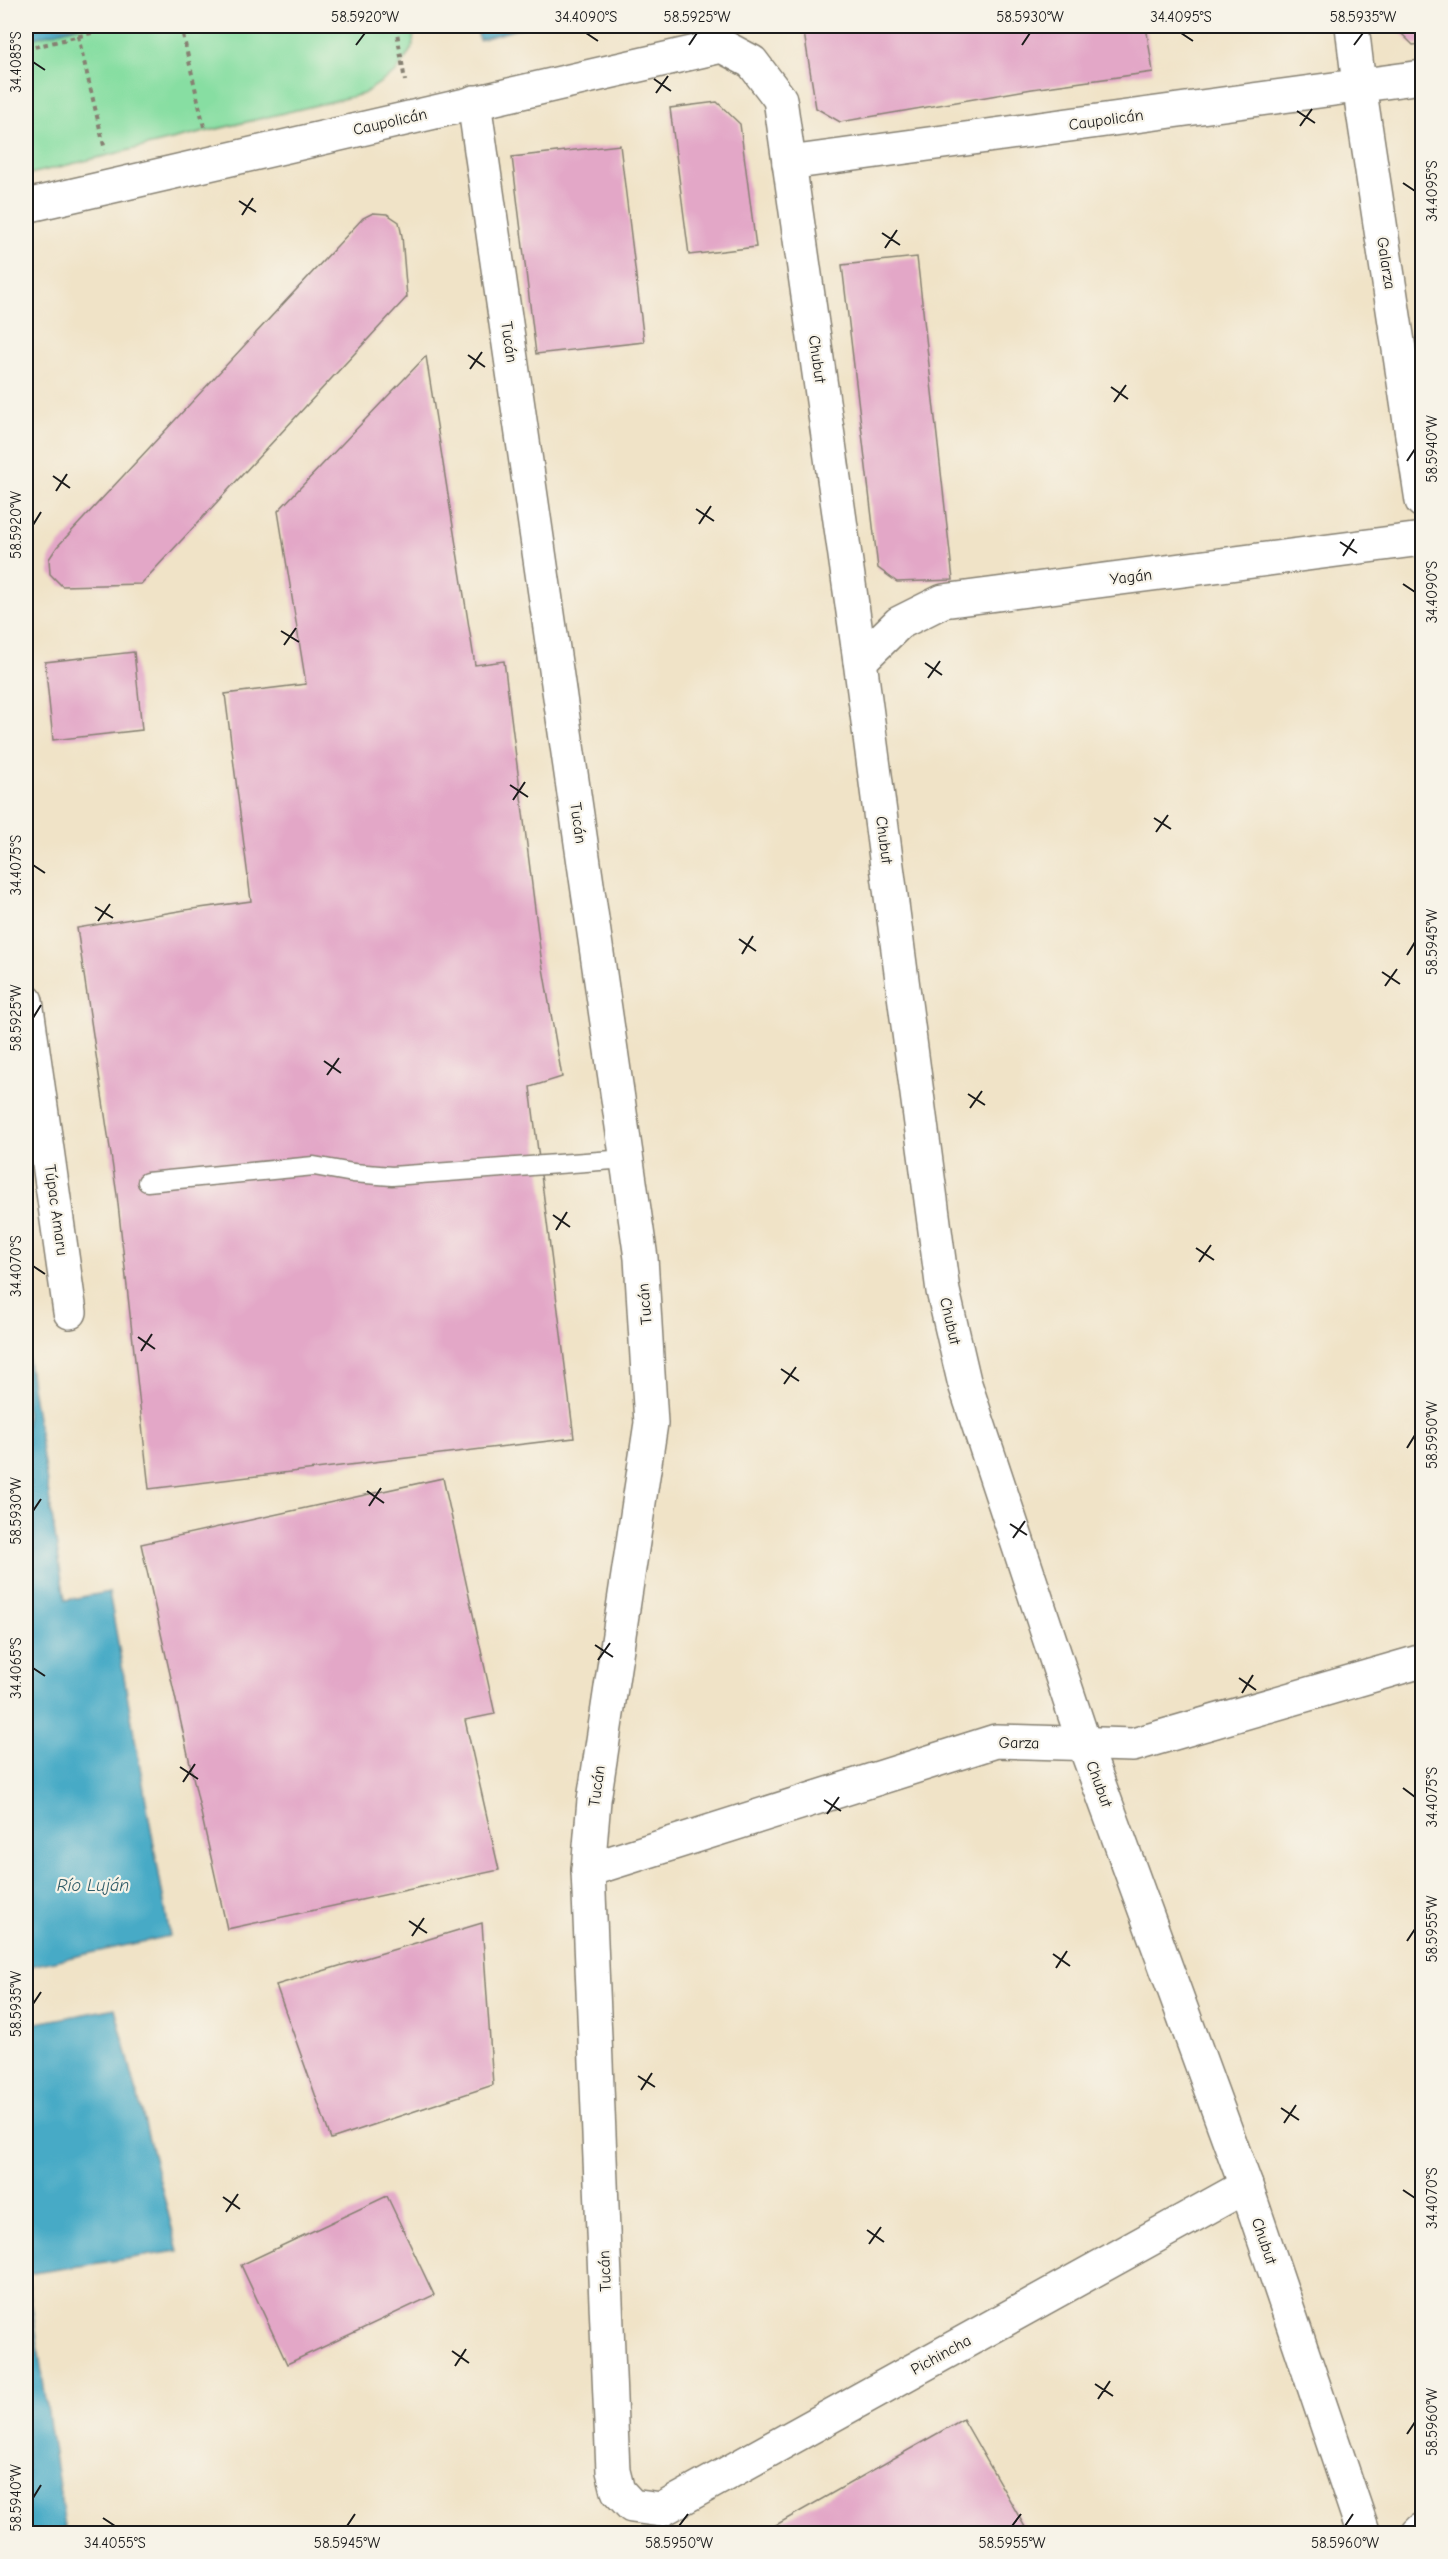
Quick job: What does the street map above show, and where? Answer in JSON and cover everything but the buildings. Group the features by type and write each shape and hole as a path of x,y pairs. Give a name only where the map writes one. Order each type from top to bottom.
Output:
{"street":[{"name":"Galarza","path":"1352,26 1422,501"},
{"name":"Caupolicán","path":"26,206 722,46 752,62"},
{"name":"Chubut","path":"752,62 780,99 860,662 943,1292 963,1381 1085,1746 1246,2186 1364,2534"},
{"name":"Caupolicán","path":"789,163 1422,77"},
{"name":"Tucán","path":"474,102 641,1258 651,1423 594,1800 588,1870 613,2471 618,2491 632,2506"},
{"name":"Yagán","path":"860,662 899,623 943,601 1422,539"},
{"name":"Túpac Amaru","path":"26,1001 70,1312"},
{"name":"Garza","path":"588,1870 996,1741 1085,1746 1133,1745 1422,1661"},
{"name":"Pichincha","path":"632,2506 661,2510 1246,2186"},
{"path":"1418,2534 1422,2530"}],"lane":[{"path":"147,1182 314,1166 353,1173 392,1176 627,1159"}],"path":[{"path":"26,50 121,26"},
{"path":"181,26 213,163"},
{"path":"396,26 411,117"},
{"path":"78,36 114,185"}],"green space":[{"path":"80,26 414,26 413,46 396,72 363,94 26,175 26,40"}],"water":[{"path":"26,26 80,26 26,40"},
{"path":"477,26 527,26 479,40"},
{"name":"Río Luján","path":"26,1347 65,1600 109,1592 170,1936 26,1967"},
{"path":"115,2008 178,2251 27,2274 66,2533 26,2533 26,2025"}]}
